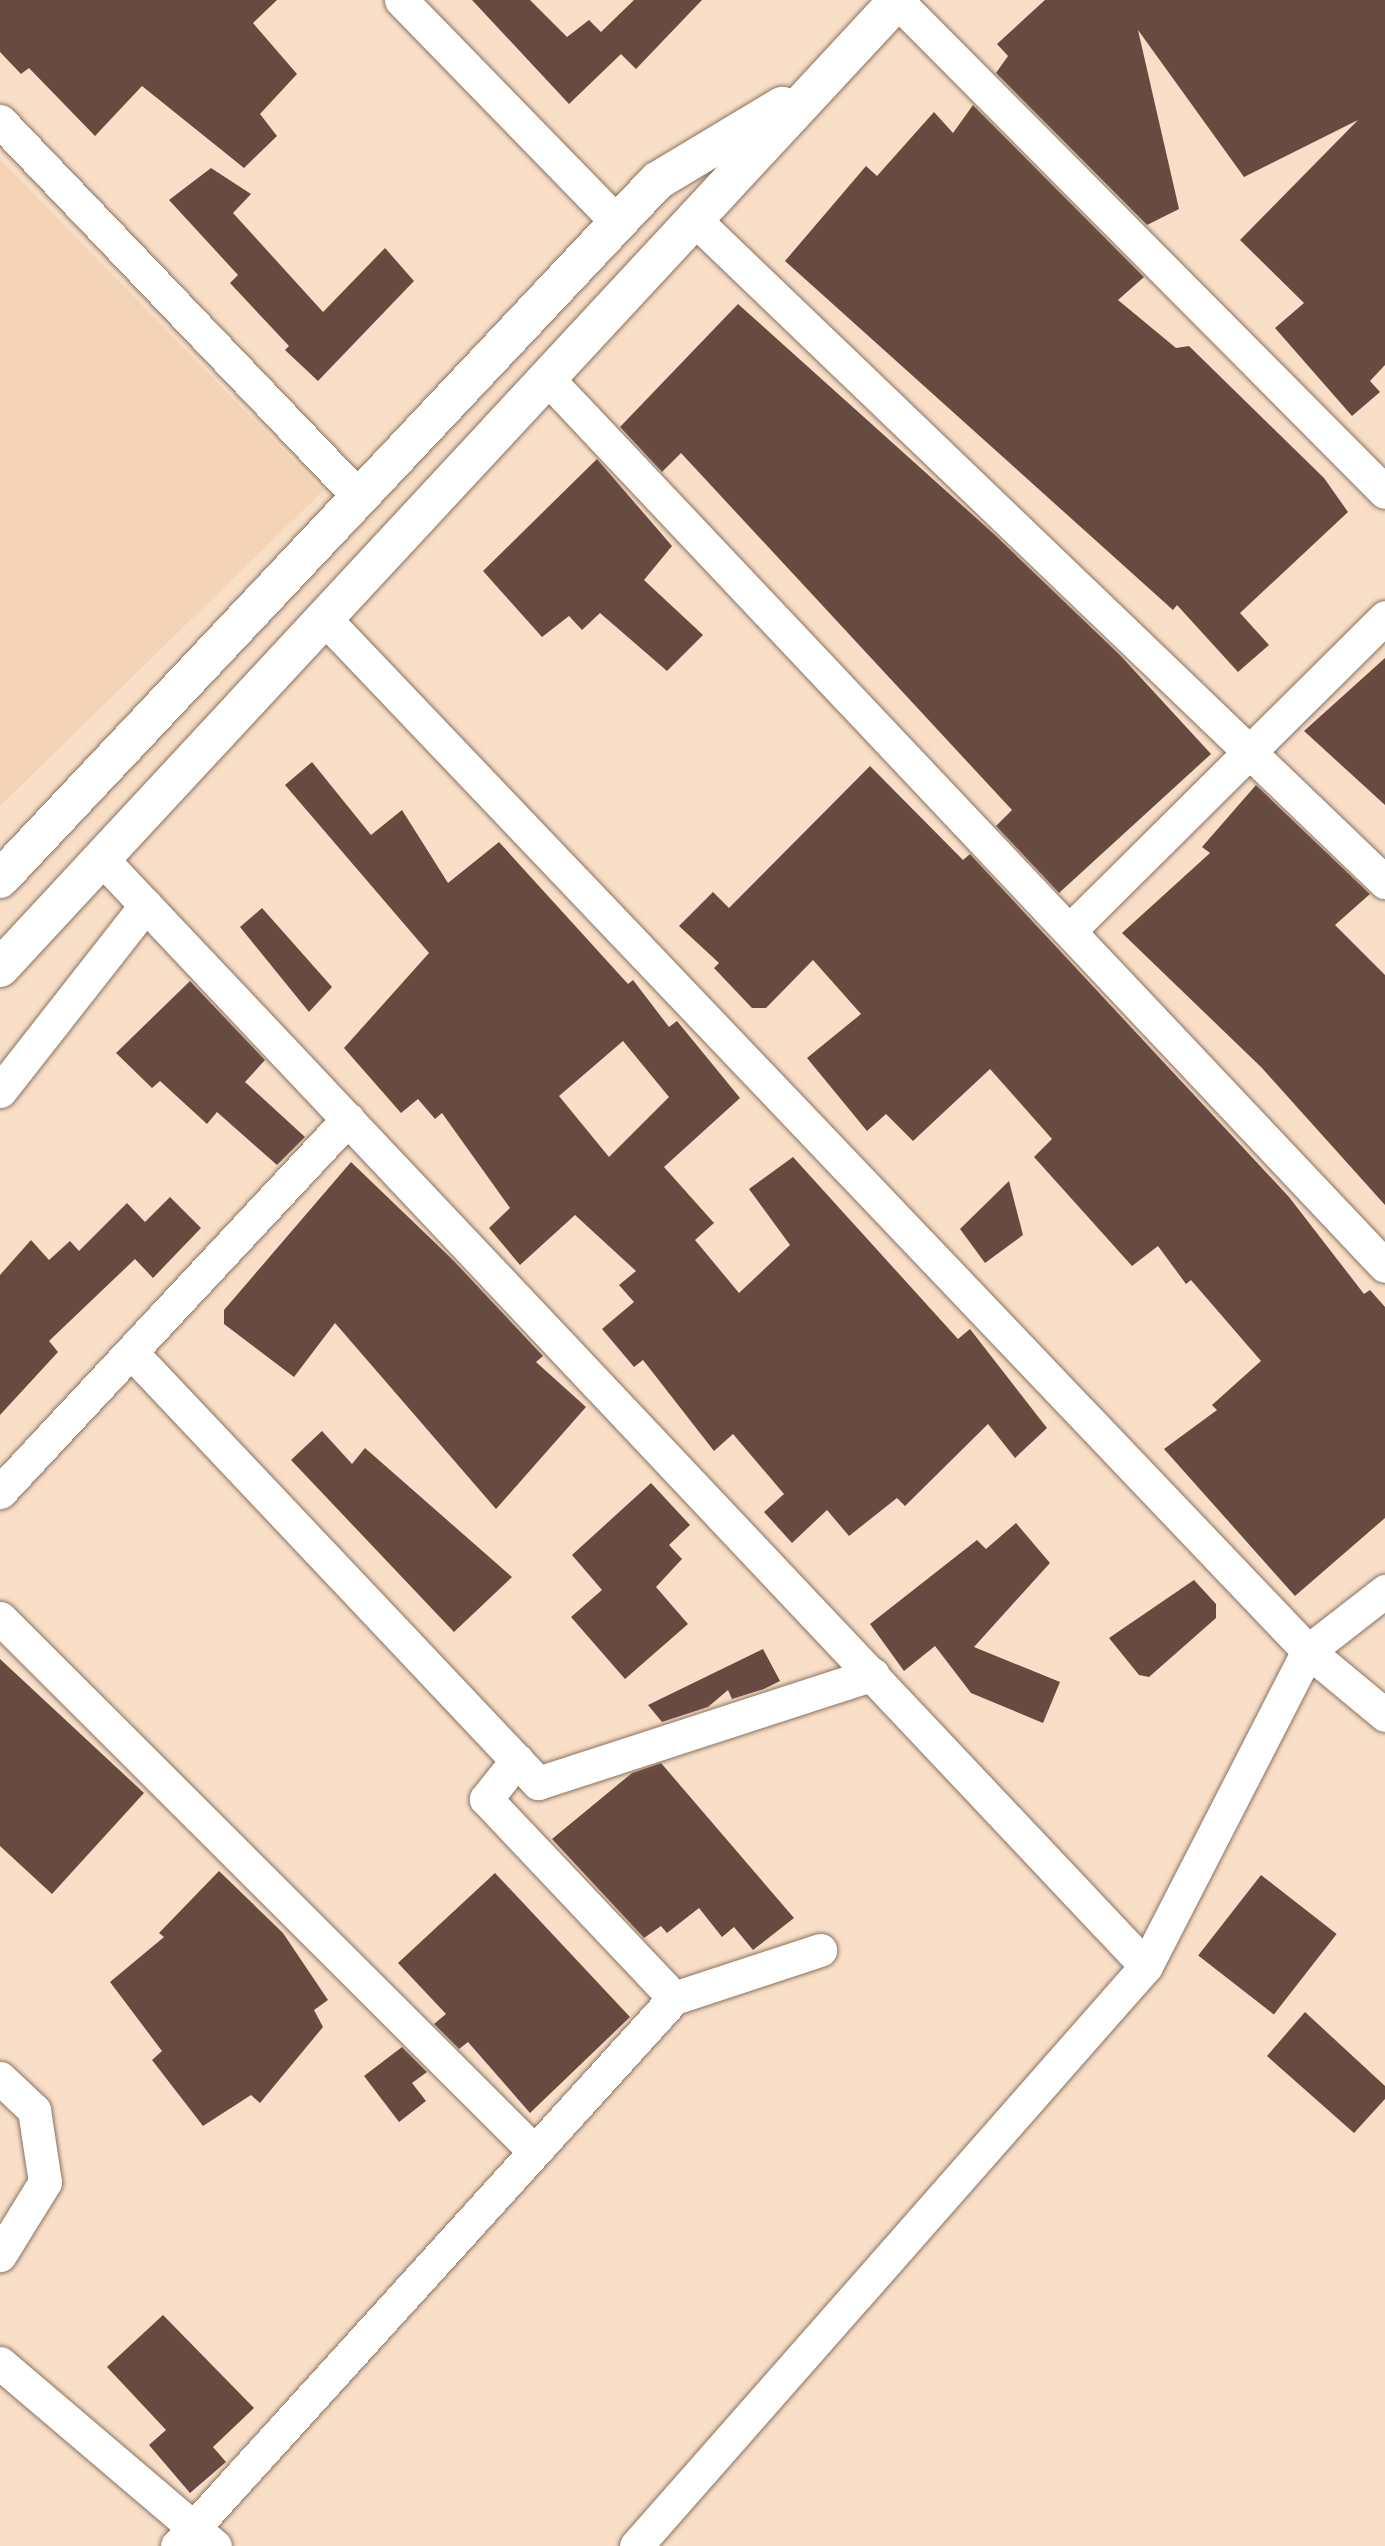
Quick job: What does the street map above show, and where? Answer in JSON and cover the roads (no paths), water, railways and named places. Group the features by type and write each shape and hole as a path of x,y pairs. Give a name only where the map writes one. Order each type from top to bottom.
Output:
{"main road":[{"path":"0,968 898,1"},
{"path":"0,879 657,181 820,84"}],"street":[{"path":"401,0 617,222"},
{"path":"898,1 1385,492"},
{"path":"0,121 359,496"},
{"path":"694,219 1385,882"},
{"path":"546,377 1385,1265"},
{"path":"1070,930 1385,617"},
{"path":"324,618 1308,1651 1385,1715"},
{"path":"101,858 1146,1966"},
{"path":"0,1091 146,905"},
{"path":"0,1492 348,1119"},
{"path":"131,1352 538,1783 873,1674"},
{"path":"636,2546 1146,1966 1308,1651 1385,1591"},
{"path":"0,1618 534,2151"},
{"path":"517,1760 486,1799 674,1998"},
{"path":"0,2363 195,2539 534,2151 674,1998 820,1950"},
{"path":"0,2078 34,2110 45,2182 0,2255"}]}
